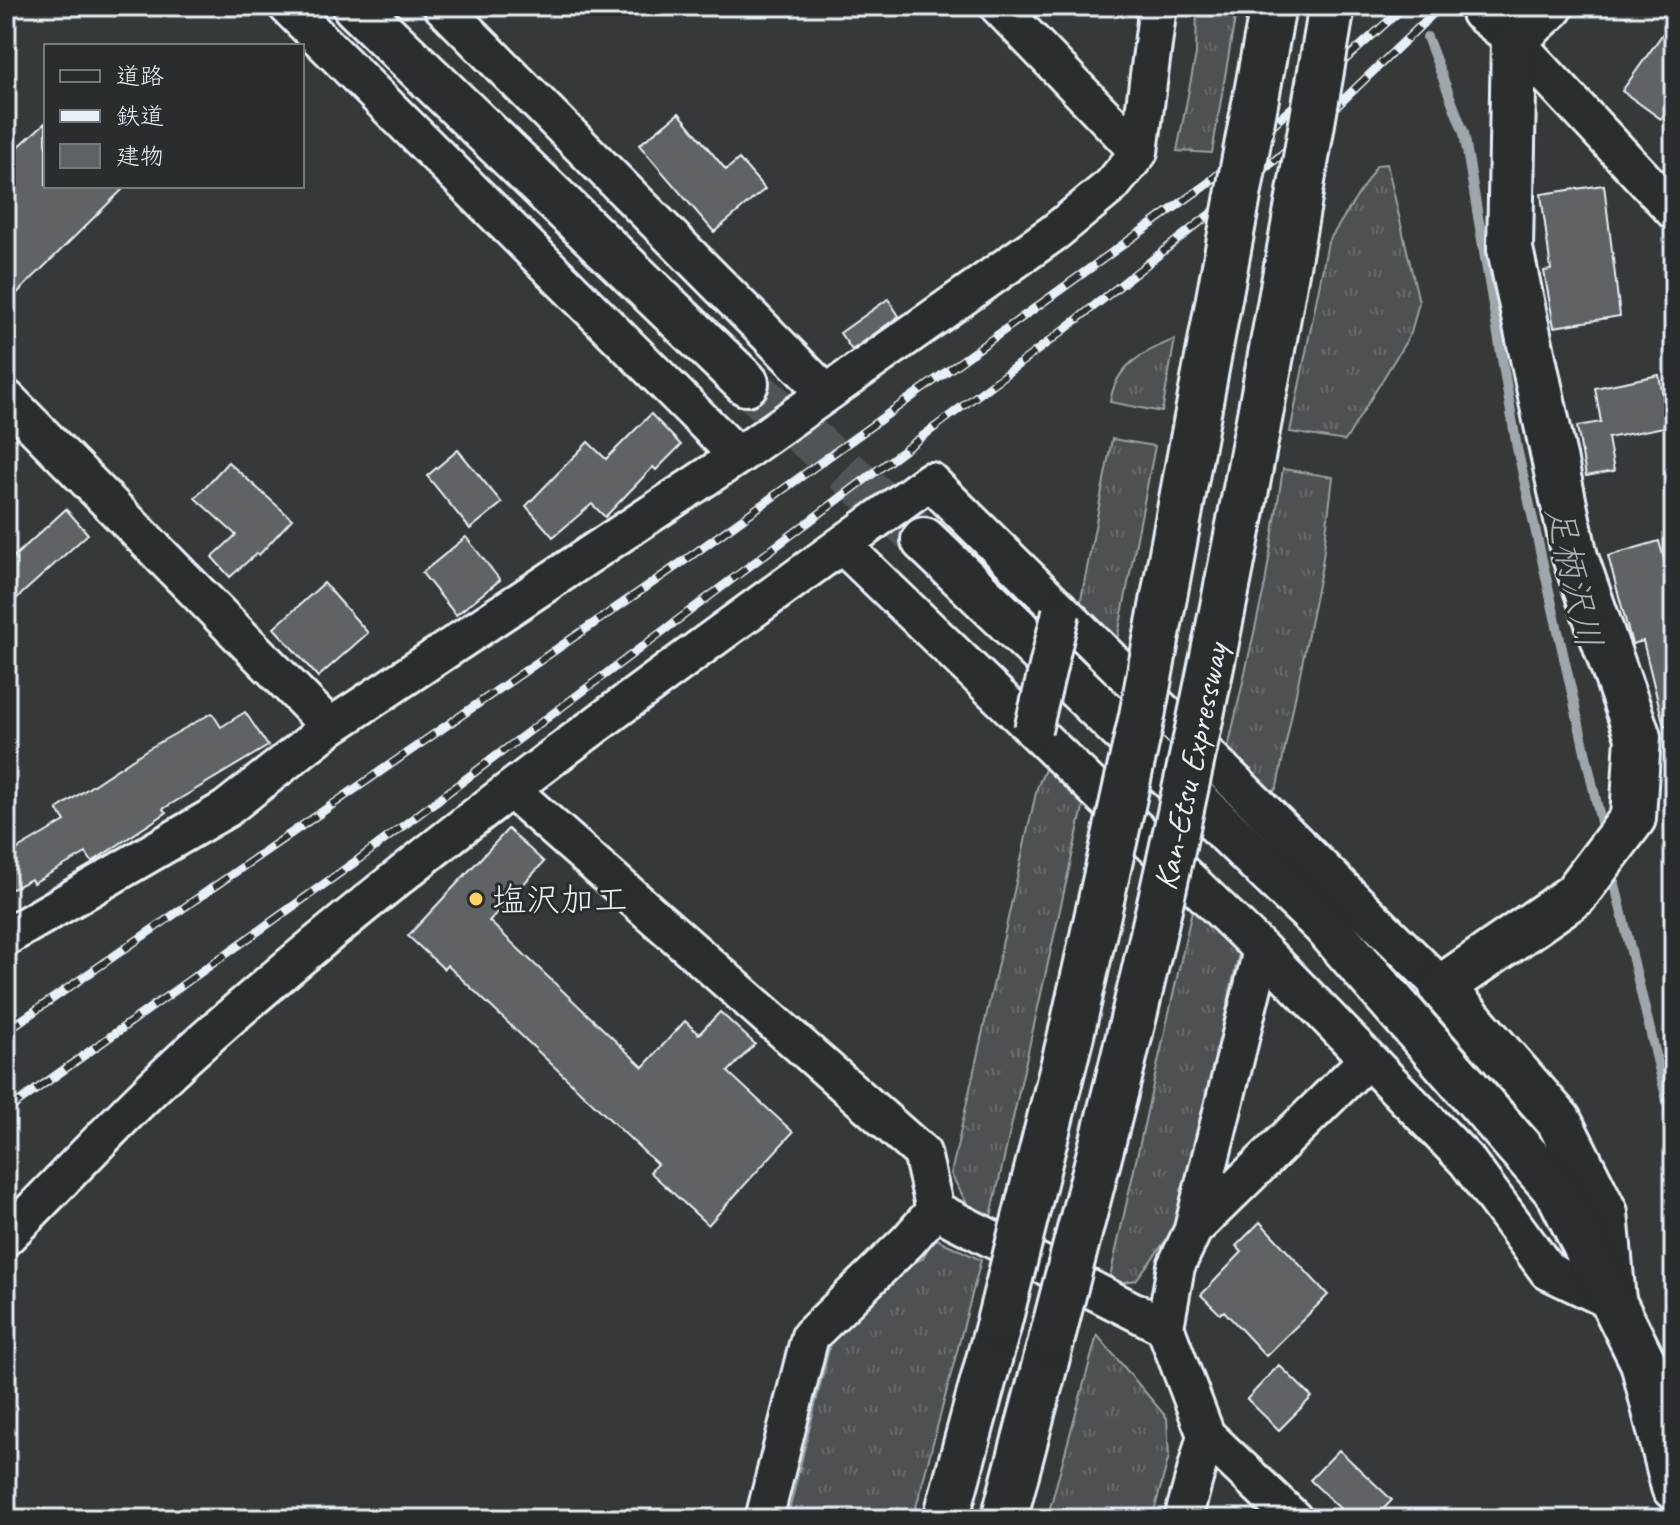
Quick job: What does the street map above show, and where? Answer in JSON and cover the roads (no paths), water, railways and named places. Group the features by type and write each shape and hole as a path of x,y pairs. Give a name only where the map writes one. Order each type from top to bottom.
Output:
{"main road":[{"path":"355,6 746,383"},
{"name":"Kan-Etsu Expressway","path":"946,1519 1071,1035 1142,716 1273,6"},
{"name":"Kan-Etsu Expressway","path":"1004,1519 1125,1051 1199,719 1265,383 1332,6"},
{"path":"1551,6 1514,40 1510,249 1575,557 1638,737 1633,818 1575,895 1442,987 1559,1121 1605,1213 1613,1302"},
{"path":"924,540 1325,925 1559,1193 1643,1362 1674,1487"}],"street":[{"path":"287,6 738,456"},
{"path":"442,6 826,393"},
{"path":"998,6 1139,152"},
{"path":"6,937 226,809 330,727 738,456 1055,232 1112,185 1139,152 1158,6"},
{"path":"1480,13 1514,40 1674,211"},
{"path":"6,398 330,727"},
{"path":"6,1237 202,1042 511,790 930,481 1442,987"},
{"path":"842,545 1262,950 1368,1059 1467,1161 1548,1271 1613,1302"},
{"path":"1033,730 1061,612"},
{"path":"511,790 922,1153 935,1210"},
{"path":"1262,950 1193,1230 1176,1266 1165,1327 1206,1435 1294,1519"},
{"path":"1193,1230 1368,1059"},
{"path":"935,1210 1165,1327"},
{"path":"764,1519 810,1336 908,1241 935,1210"},
{"path":"1183,1519 1206,1435"}],"waterway":[{"name":"足柄沢川","path":"1427,37 1464,133 1517,448 1604,836"},
{"name":"足柄沢川","path":"1611,868 1674,1130"}],"tunnel":[{"path":"746,383 924,540"}],"railway":[{"path":"6,1031 688,558 1207,184 1405,6"},
{"path":"6,1111 355,862 1055,337 1243,188 1336,107 1441,6"}],"place":[{"name":"塩沢加工","path":"476,899"}]}
